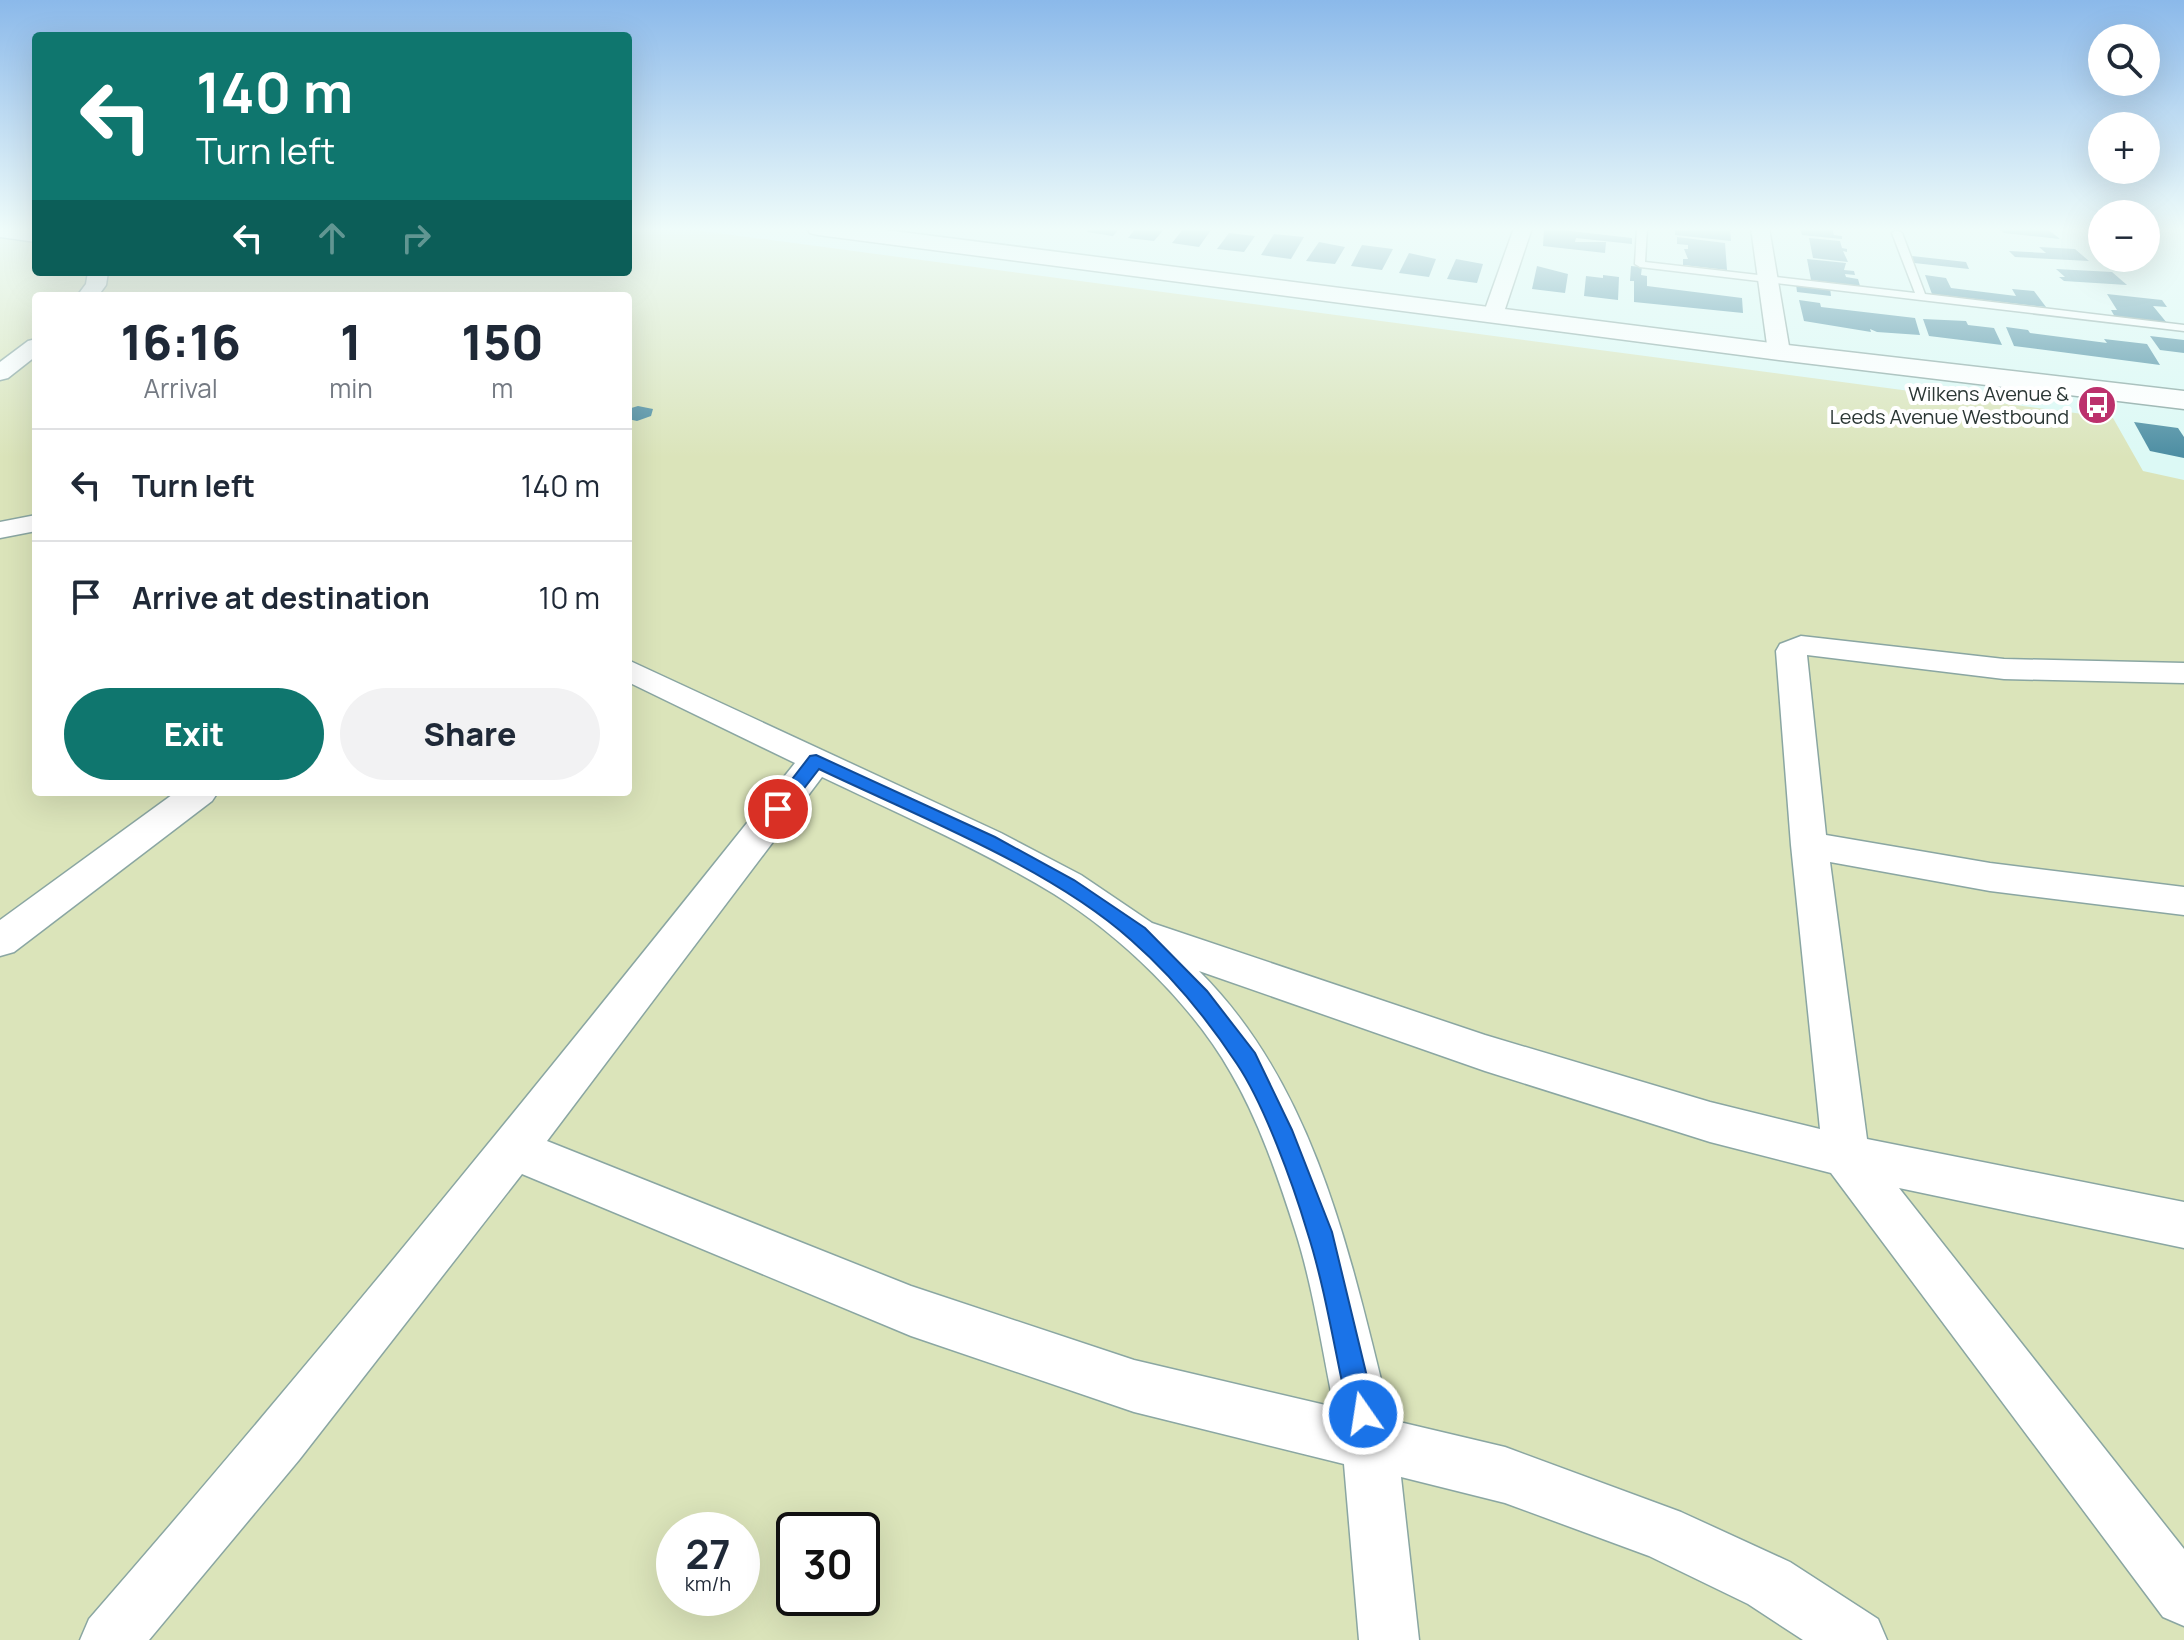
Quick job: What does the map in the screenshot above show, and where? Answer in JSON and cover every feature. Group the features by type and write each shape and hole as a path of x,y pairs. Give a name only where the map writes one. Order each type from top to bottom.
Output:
{"main road":[{"path":"1414,305 2184,400"}],"street":[{"path":"1493,315 1497,305"},
{"path":"1772,305 1779,352"},
{"path":"0,373 32,349"},
{"path":"0,530 32,524"},
{"path":"2184,673 2004,669 1801,645 1791,651 1809,845 1846,1156 2184,1596"},
{"path":"632,672 1002,849 1068,885 1138,934 1199,997 1247,1060 1281,1130 1320,1232 1370,1444 1389,1640"},
{"path":"110,1640 280,1441 514,1149 816,760"},
{"path":"0,941 195,796"},
{"path":"1809,845 1990,877 2184,901"},
{"path":"1138,934 1500,1058 1710,1122 1846,1156 2184,1225"},
{"path":"514,1149 911,1311 1134,1386 1505,1475 1661,1532 1769,1583 1857,1640"}],"lane":[{"path":"1985,305 2184,328"}],"green space":[{"path":"0,305 32,305 32,796 632,796 632,305 1257,305 2113,418 2143,471 2184,480 2184,1640 0,1640"}],"building":[{"path":"1659,305 1742,305 1743,313"},
{"path":"1800,305 1820,305 1915,318 1920,335 1870,329 1871,332 1804,321"},
{"path":"2114,305 2165,305 2167,307 2153,306 2167,323 2115,317 2111,310 2117,310"},
{"path":"1923,319 1966,321 1968,325 1994,328 2002,345 1929,336"},
{"path":"2006,327 2107,343 2104,339 2147,344 2160,365 2014,346"},
{"path":"2150,336 2184,340 2184,353 2160,350"},
{"path":"632,408 653,409 651,416 637,421 632,420"},
{"path":"2134,422 2178,428 2184,437 2184,458 2150,451"}],"place":[{"name":"Wilkens Avenue & Leeds Avenue Westbound","path":"2097,405"}],"route":[{"path":"778,809 816,760 988,842 1068,885 1138,934 1199,997 1247,1060 1281,1130 1320,1232 1363,1414"}]}
